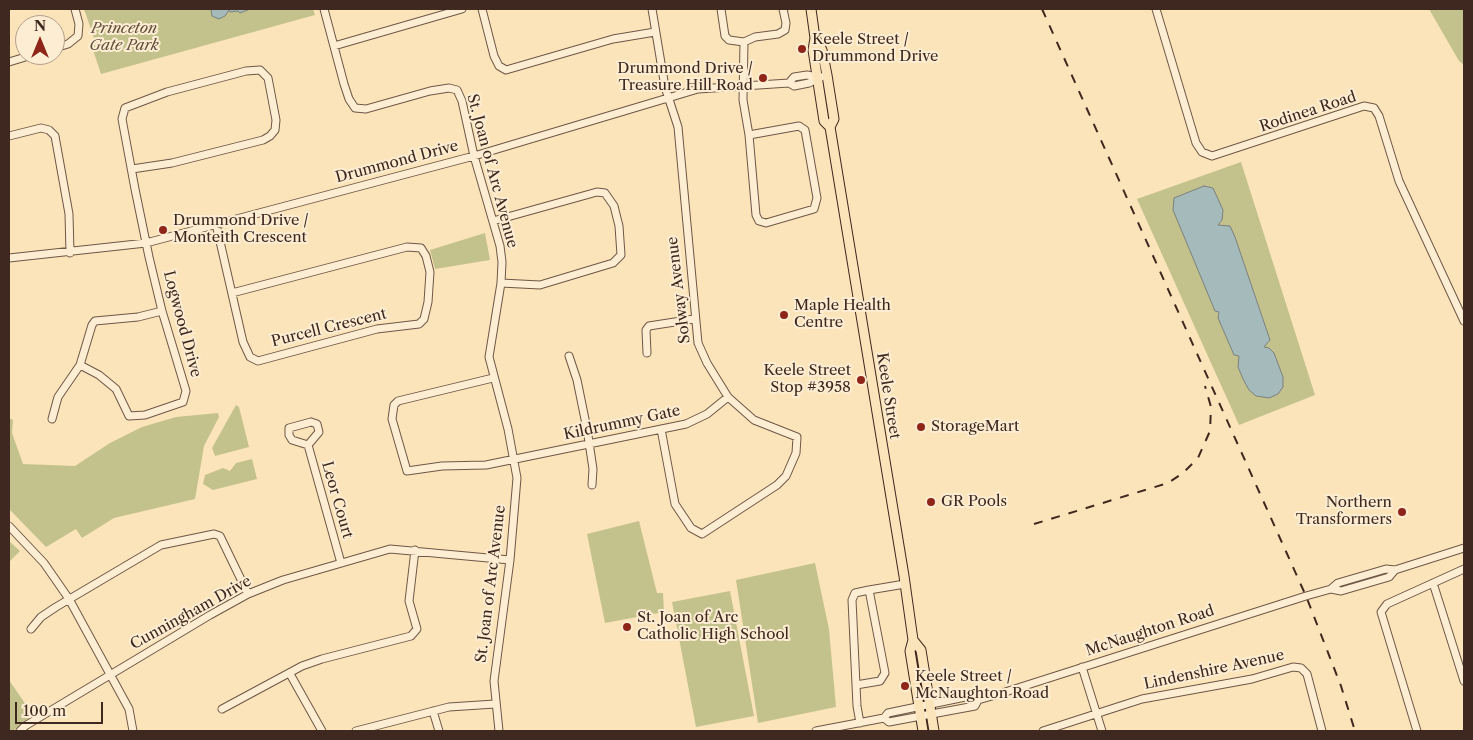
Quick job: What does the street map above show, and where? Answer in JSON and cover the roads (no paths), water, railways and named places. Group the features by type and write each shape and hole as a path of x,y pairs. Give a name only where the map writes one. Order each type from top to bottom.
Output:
{"main road":[{"name":"Keele Street","path":"811,9 815,38 822,50 824,121 830,127 905,584 913,640 910,651 923,731"},
{"name":"Keele Street","path":"913,640 921,650 934,731"}],"street":[{"path":"65,45 78,36 80,24 75,9"},
{"name":"St. Joan of Arc Avenue","path":"324,9 349,99 355,108 366,109 430,91 449,88 456,90 462,101 474,156 493,221 502,262 501,283 489,346 493,378 514,460 516,489 510,560 494,681 499,731"},
{"path":"334,46 462,9"},
{"path":"482,9 494,56 499,66 506,70 613,40 655,32"},
{"name":"Solway Avenue","path":"652,9 669,99 678,127 686,230 693,276 694,318 701,352 728,397 754,420 797,437 796,453 786,476 777,485 734,511 705,534 697,533 691,528 675,504 661,429"},
{"path":"721,9 725,36 730,40 744,42 755,37 778,34 785,30 786,23 783,9"},
{"name":"Rodinea Road","path":"1156,9 1196,143 1202,152 1212,156 1364,106 1374,108 1379,116 1399,181 1464,321"},
{"path":"744,42 743,100 749,135 754,205 759,221 766,223 814,209 818,198 805,130 799,126 749,135"},
{"name":"Logwood Drive","path":"80,365 99,375 116,389 129,416 145,415 183,402 186,391 162,311 146,243 122,119 125,108 167,92 246,71 260,70 268,78 276,120 275,130 270,136 263,140 172,163 132,169"},
{"name":"Drummond Drive","path":"9,258 70,253 146,243 474,156 601,117 712,87 789,83 794,77 807,75 823,76"},
{"path":"9,136 41,128 49,130 55,136 69,214 70,253"},
{"path":"493,221 597,192 605,193 614,206 619,226 621,255 613,263 540,285 501,283"},
{"name":"Purcell Crescent","path":"216,224 242,342 250,357 258,361 377,329 419,324 424,319 428,302 430,272 426,256 421,248 407,247 232,293"},
{"path":"52,419 58,397 80,365 92,325 95,321 138,317 162,311"},
{"path":"648,353 646,330 649,326 694,318"},
{"path":"569,356 577,380 589,443 593,469 592,485"},
{"name":"Kildrummy Gate","path":"493,378 398,401 392,410 392,419 407,471 442,466 486,465 686,424 698,419 728,397"},
{"name":"Leor Court","path":"308,445 341,563"},
{"path":"9,526 44,563 69,598 129,709 134,731"},
{"path":"31,629 41,617 69,598 161,545 214,534 220,536 248,594"},
{"name":"McNaughton Road","path":"816,731 884,718 888,713 920,712 931,709 975,706 978,700 1331,589 1341,591 1388,576 1395,570 1464,548"},
{"name":"Cunningham Drive","path":"20,731 25,726 248,594 284,580 380,550 415,550 510,560"},
{"path":"222,709 322,659 411,636 417,629 409,601 415,550"},
{"path":"1417,731 1381,612 1387,604 1433,582 1464,570"},
{"path":"1433,582 1464,681"},
{"path":"860,723 856,685 852,600 855,593 905,584"},
{"path":"856,685 880,681 885,675 869,590"},
{"path":"1082,667 1102,731"},
{"name":"Lindenshire Avenue","path":"1042,731 1142,699 1252,679 1293,667 1301,668 1307,674 1322,731"},
{"path":"290,674 322,731"},
{"path":"356,731 433,711 460,706 495,704"},
{"path":"433,711 439,731"}],"railway":[{"path":"1042,9 1306,596 1341,686 1355,731"},
{"path":"1034,524 1168,483 1183,473 1198,458 1210,431 1211,407 1205,386"}],"place":[{"name":"Keele Street / Drummond Drive","path":"802,49"},
{"name":"Drummond Drive / Treasure Hill Road","path":"763,78"},
{"name":"Drummond Drive / Monteith Crescent","path":"163,230"},
{"name":"Maple Health Centre","path":"784,315"},
{"name":"Keele Street Stop #3958","path":"861,380"},
{"name":"StorageMart","path":"921,427"},
{"name":"GR Pools","path":"931,502"},
{"name":"Northern Transformers","path":"1402,512"},
{"name":"St. Joan of Arc Catholic High School","path":"627,627"},
{"name":"Keele Street / McNaughton Road","path":"905,686"}],"park label":[{"name":"Princeton Gate Park","path":"124,38"}]}
